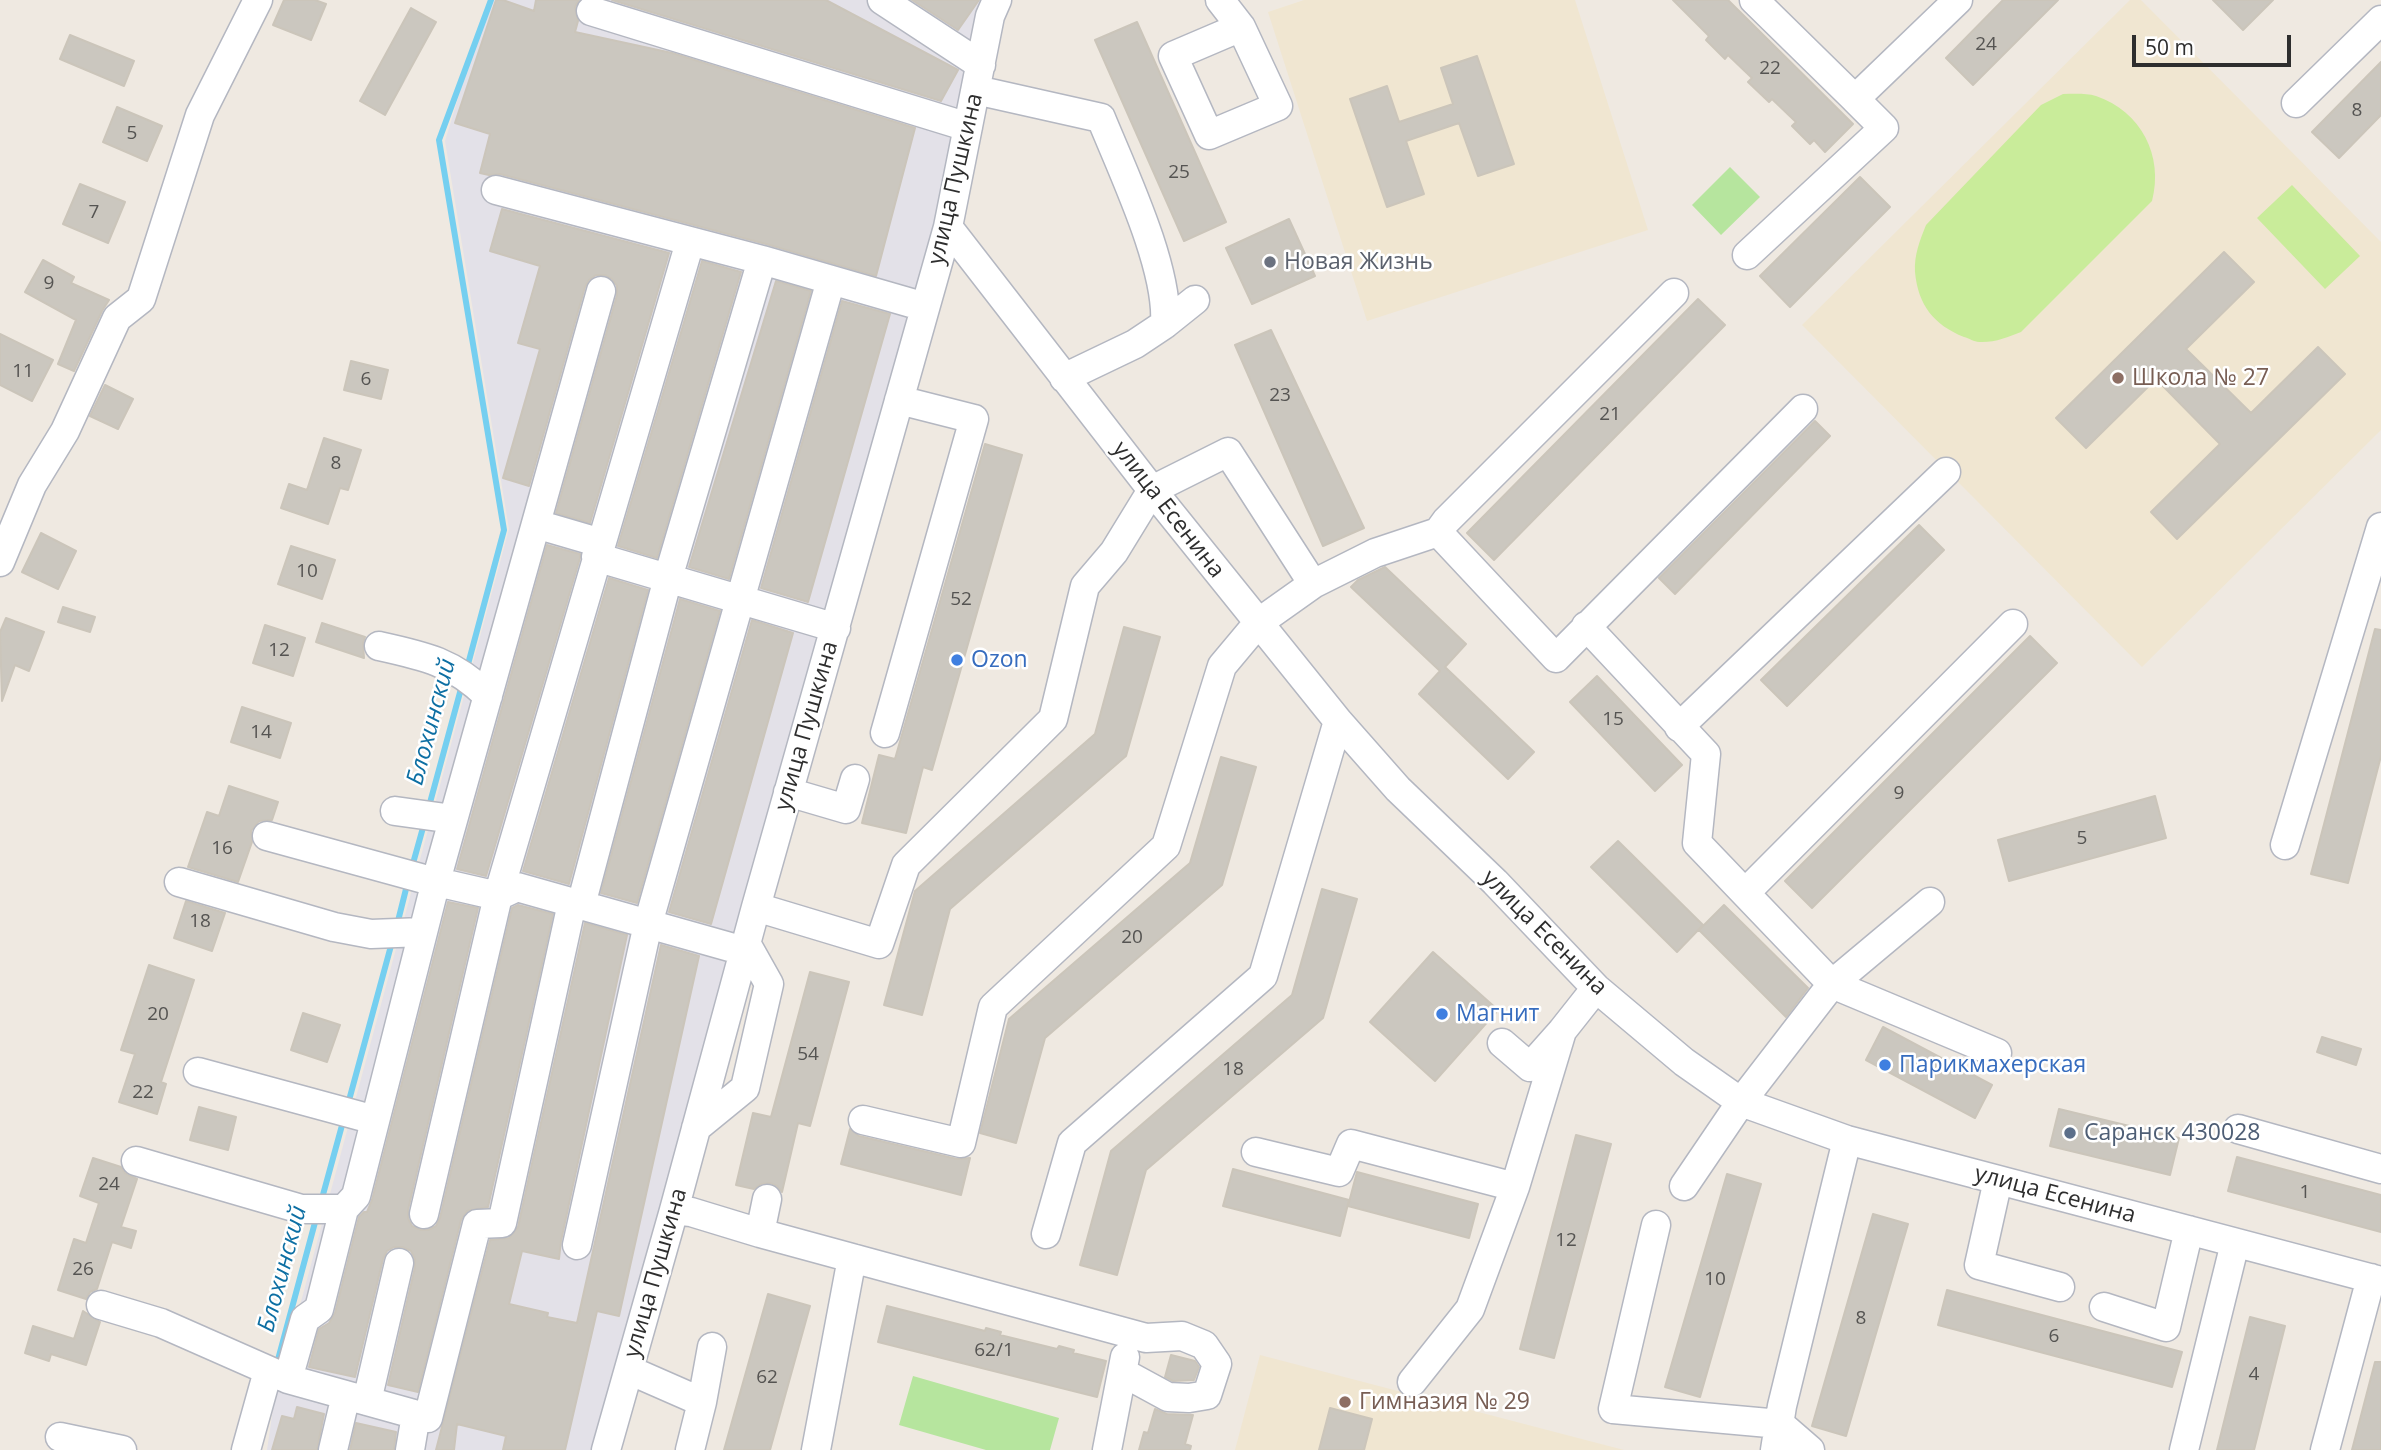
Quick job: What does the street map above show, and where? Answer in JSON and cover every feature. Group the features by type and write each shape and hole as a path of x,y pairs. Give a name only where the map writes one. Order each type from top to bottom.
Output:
{"street":[{"path":"0,562 32,485 65,431 117,318 141,299 201,115 258,0"},
{"path":"882,0 978,77 1101,118 1155,258 1167,307 1166,324"},
{"name":"улица Пушкина","path":"606,1450 696,1128 745,1088 769,984 745,947 948,227 990,16 997,0"},
{"path":"1220,0 1241,27"},
{"path":"1747,255 1884,128 1754,0"},
{"path":"1856,99 1958,0"},
{"path":"591,12 968,127"},
{"path":"2296,103 2381,20"},
{"path":"496,190 762,260 925,307"},
{"name":"улица Есенина","path":"948,227 1152,490 1338,721 1398,789 1495,882 1596,988 1684,1062 1741,1102 1847,1140 2376,1280"},
{"path":"424,1214 498,896 690,242"},
{"path":"101,1305 161,1323 274,1373 428,1418 477,1224 502,1223 576,904 762,260"},
{"path":"577,1245 648,924 831,280"},
{"path":"136,1161 301,1209 338,1209 356,1196 367,1118 415,932 482,691 536,523 601,291"},
{"path":"863,1120 961,1143 993,1006 1166,846 1222,666 1258,623 1313,584 1375,553 1438,532 1674,293"},
{"path":"1064,378 1135,344 1166,324 1195,300"},
{"path":"886,733 974,419 899,400"},
{"path":"1438,532 1556,658 1802,409"},
{"path":"756,907 879,944 906,865 1053,719 1085,586 1114,552 1152,490 1228,452 1313,584"},
{"path":"1679,727 1946,472"},
{"path":"536,523 668,578 836,628"},
{"path":"2285,845 2381,527"},
{"path":"1745,893 2013,624"},
{"path":"1586,626 1706,754 1697,843 1832,984 1997,1053"},
{"path":"379,646 418,654 450,666 482,691"},
{"path":"1046,1234 1072,1143 1263,976 1338,721"},
{"path":"788,793 846,809 855,779"},
{"path":"404,813 447,819"},
{"path":"267,836 498,896 517,887 648,924 745,947"},
{"path":"179,883 334,927 371,934 415,932"},
{"path":"1684,1186 1741,1102 1832,984 1930,902"},
{"path":"1502,1043 1530,1067 1596,988"},
{"path":"1412,1382 1470,1308 1515,1187 1562,1031"},
{"path":"198,1072 367,1118"},
{"path":"2238,1129 2381,1169"},
{"path":"1778,1437 1782,1406 1847,1140"},
{"path":"1256,1152 1339,1172 1351,1144 1515,1187"},
{"path":"1998,1180 1979,1265 2060,1287"},
{"path":"760,1233 767,1199"},
{"path":"246,1450 274,1373 305,1319 319,1309 338,1209"},
{"path":"674,1210 691,1212 1146,1338 1182,1336 1204,1345 1217,1364 1207,1395 1189,1398 1168,1397 1122,1372"},
{"path":"1657,1225 1613,1409 1778,1437 1810,1450"},
{"path":"2104,1307 2166,1327 2189,1230"},
{"path":"2184,1450 2235,1243"},
{"path":"816,1450 852,1258"},
{"path":"332,1450 357,1398 399,1263"},
{"path":"2325,1450 2376,1280"},
{"path":"1107,1450 1130,1333"},
{"path":"690,1450 712,1346"},
{"path":"629,1370 702,1402"},
{"path":"410,1450 416,1415"},
{"path":"60,1437 122,1450"}],"shaded area":[{"path":"488,0 988,0 938,229 594,1450 267,1450 274,1402 509,529 445,141"},
{"path":"1304,0 1575,0 1648,230 1367,321 1268,12"},
{"name":"Школа № 27","path":"2130,0 2141,0 2381,242 2381,430 2142,667 1802,325"},
{"name":"Гимназия № 29","path":"1260,1355 1624,1450 1235,1450"}],"green space":[{"path":"2063,94 2096,96 2112,103 2137,124 2145,137 2155,168 2152,201 2021,332 1995,341 1975,341 1944,326 1924,304 1915,272 1916,254 1922,236 1926,225 2041,105"},
{"path":"1730,167 1760,197 1721,235 1692,205"},
{"path":"2292,185 2360,256 2325,289 2257,218"},
{"path":"913,1376 1059,1418 1050,1450 986,1450 899,1425"}],"building":[{"path":"284,0 315,0 326,4 311,40 273,25"},
{"path":"496,0 534,11 536,0 579,0 575,7 578,21 575,32 672,53 915,128 876,276 500,174 480,173 490,134 455,123"},
{"path":"612,0 826,0 958,70 941,101"},
{"path":"912,0 979,0 958,30"},
{"path":"1673,0 1728,0 1853,124 1825,152 1814,140 1810,144 1792,126 1796,122 1772,99 1769,102 1748,82 1752,78 1728,55 1725,59 1706,40 1709,36"},
{"path":"2003,0 2058,0 1973,85 1946,58"},
{"path":"2213,0 2273,0 2243,30"},
{"path":"411,8 436,22 385,115 360,101"},
{"path":"1137,22 1226,222 1184,241 1095,40"},
{"path":"70,35 134,61 124,86 60,59"},
{"path":"1477,56 1514,164 1478,176 1459,123 1406,141 1424,194 1387,207 1350,99 1387,86 1399,122 1453,104 1441,68"},
{"path":"2381,62 2381,115 2339,158 2312,132"},
{"path":"117,107 162,126 147,161 103,142"},
{"path":"1860,177 1890,207 1790,307 1760,276"},
{"path":"80,184 125,202 108,243 63,224"},
{"path":"502,209 669,253 590,523 556,513 617,295 617,286 605,275 596,275 589,280 529,486 503,478 540,349 518,343 540,266 490,251"},
{"name":"Новая Жизнь","path":"1289,219 1315,276 1252,304 1226,248"},
{"path":"2224,252 2254,282 2186,349 2251,413 2318,347 2345,374 2177,539 2151,512 2220,444 2156,379 2086,448 2056,418"},
{"path":"43,260 74,277 71,283 109,300 74,371 58,364 76,320 25,292"},
{"path":"702,261 741,272 657,558 618,546"},
{"path":"776,281 811,291 729,579 689,567"},
{"path":"1698,299 1725,325 1494,560 1467,533"},
{"path":"842,301 890,314 808,602 761,588"},
{"path":"1271,330 1364,528 1323,546 1235,345"},
{"path":"0,334 53,360 32,401 0,385"},
{"path":"351,361 388,370 381,399 344,390"},
{"path":"105,385 133,399 118,429 90,416"},
{"path":"1815,421 1830,436 1675,594 1659,578"},
{"path":"324,438 361,450 348,490 340,488 328,524 281,508 289,484 307,490"},
{"path":"985,444 1022,455 932,770 923,767 906,833 862,823 879,755 895,759"},
{"path":"1919,525 1944,550 1787,706 1761,680"},
{"path":"41,533 76,551 58,589 22,572"},
{"path":"547,545 580,554 580,558 486,876 457,869"},
{"path":"291,546 335,560 322,599 278,584"},
{"path":"1385,567 1466,644 1445,667 1534,752 1508,779 1419,694 1440,671 1351,587 1358,580"},
{"path":"609,578 648,590 569,884 523,871"},
{"path":"680,599 720,611 637,903 601,893"},
{"path":"63,607 95,617 90,632 58,622"},
{"path":"6,618 44,632 29,671 15,665 2,701 0,632"},
{"path":"752,620 793,633 711,924 669,912"},
{"path":"322,623 365,637 364,658 316,642"},
{"path":"265,625 305,638 293,676 253,663"},
{"path":"1124,627 1160,637 1126,756 950,909 922,1015 884,1005 915,891 1095,734"},
{"path":"2375,629 2381,630 2381,756 2348,883 2311,874"},
{"path":"2030,636 2057,663 1812,908 1785,881"},
{"path":"1597,676 1682,765 1655,791 1570,702"},
{"path":"242,707 291,723 280,758 231,742"},
{"path":"1221,757 1256,767 1222,885 1045,1038 1016,1143 980,1133 1009,1019 1190,863"},
{"path":"229,786 278,802 272,820 259,821 251,831 252,842 238,882 188,867 207,812 219,816"},
{"path":"2155,796 2166,838 2009,881 1998,840"},
{"path":"1618,841 1703,925 1677,952 1591,867"},
{"path":"1322,889 1357,899 1323,1018 1146,1170 1117,1275 1080,1265 1111,1151 1292,995"},
{"path":"186,901 225,913 212,951 174,938"},
{"path":"448,902 478,908 408,1210 412,1226 421,1230 436,1226 440,1218 512,908 518,905 553,914 488,1207 467,1211 461,1220 418,1392 388,1385 415,1267 411,1251 402,1247 387,1251 383,1259 355,1377 309,1367 319,1329 329,1323 335,1313 359,1217 367,1212 372,1200"},
{"path":"1724,905 1808,988 1786,1017 1699,930"},
{"path":"585,923 627,935 559,1259 522,1251 509,1304 548,1313 547,1317 577,1323 661,945 699,956 619,1316 597,1311 565,1450 503,1450 506,1436 457,1424 454,1450 436,1450 490,1240 509,1238 518,1227"},
{"path":"1433,952 1498,1010 1435,1081 1370,1022"},
{"path":"149,965 194,980 161,1082 166,1084 157,1114 119,1102 135,1054 121,1050"},
{"path":"810,972 849,982 810,1126 798,1123 782,1192 770,1183 761,1184 754,1189 736,1185 753,1113 771,1117"},
{"path":"303,1013 340,1025 327,1062 291,1050"},
{"path":"1883,1027 1992,1085 1975,1118 1866,1060"},
{"path":"2322,1037 2361,1049 2356,1065 2317,1052"},
{"path":"199,1107 236,1117 228,1150 190,1140"},
{"path":"2059,1109 2179,1138 2170,1175 2050,1146"},
{"path":"850,1129 859,1136 957,1159 970,1158 961,1195 841,1164"},
{"path":"1576,1135 1611,1144 1554,1358 1520,1349"},
{"path":"2237,1157 2381,1195 2381,1232 2228,1191"},
{"path":"93,1158 121,1167 125,1173 137,1179 121,1227 136,1231 131,1248 112,1242 97,1289 90,1292 86,1299 58,1290 74,1239 86,1243 99,1203 80,1196"},
{"path":"1233,1169 1349,1200 1340,1236 1223,1206"},
{"path":"1357,1172 1478,1204 1469,1238 1348,1206"},
{"path":"1727,1174 1761,1184 1700,1397 1665,1387"},
{"path":"1873,1214 1908,1224 1846,1436 1812,1426"},
{"path":"1947,1290 2182,1352 2172,1387 1938,1325"},
{"path":"768,1294 810,1306 770,1450 724,1450"},
{"path":"887,1306 985,1331 986,1328 1001,1332 1000,1335 1057,1349 1059,1346 1074,1350 1073,1353 1106,1361 1097,1397 878,1342"},
{"path":"83,1311 100,1322 86,1365 51,1354 49,1361 25,1353 33,1326 74,1339"},
{"path":"2250,1317 2285,1326 2254,1450 2217,1450"},
{"path":"1171,1355 1195,1361 1199,1367 1194,1380 1173,1381 1165,1377"},
{"path":"2375,1362 2381,1362 2381,1450 2352,1450"},
{"path":"297,1407 324,1414 317,1450 272,1450 282,1416 294,1419"},
{"path":"1330,1408 1372,1419 1364,1450 1319,1450"},
{"path":"1155,1409 1167,1414 1193,1415 1185,1444 1191,1446 1190,1450 1139,1450 1144,1432 1148,1433"},
{"path":"356,1423 396,1432 394,1450 350,1450"}],"waterway":[{"name":"Блохинский","path":"467,668 504,530 439,140 491,0"},
{"name":"Блохинский","path":"428,810 462,685"},
{"name":"Блохинский","path":"412,867 424,824"},
{"name":"Блохинский","path":"397,925 408,881"},
{"name":"Блохинский","path":"348,1104 392,942"},
{"name":"Блохинский","path":"321,1202 344,1118"},
{"name":"Блохинский","path":"276,1367 317,1215"}],"place":[{"name":"Новая Жизнь","path":"1270,262"},
{"name":"Школа № 27","path":"2118,378"},
{"name":"Ozon","path":"957,660"},
{"name":"Магнит","path":"1442,1014"},
{"name":"Парикмахерская","path":"1885,1065"},
{"name":"Саранск 430028","path":"2070,1133"},
{"name":"Гимназия № 29","path":"1345,1402"}]}
